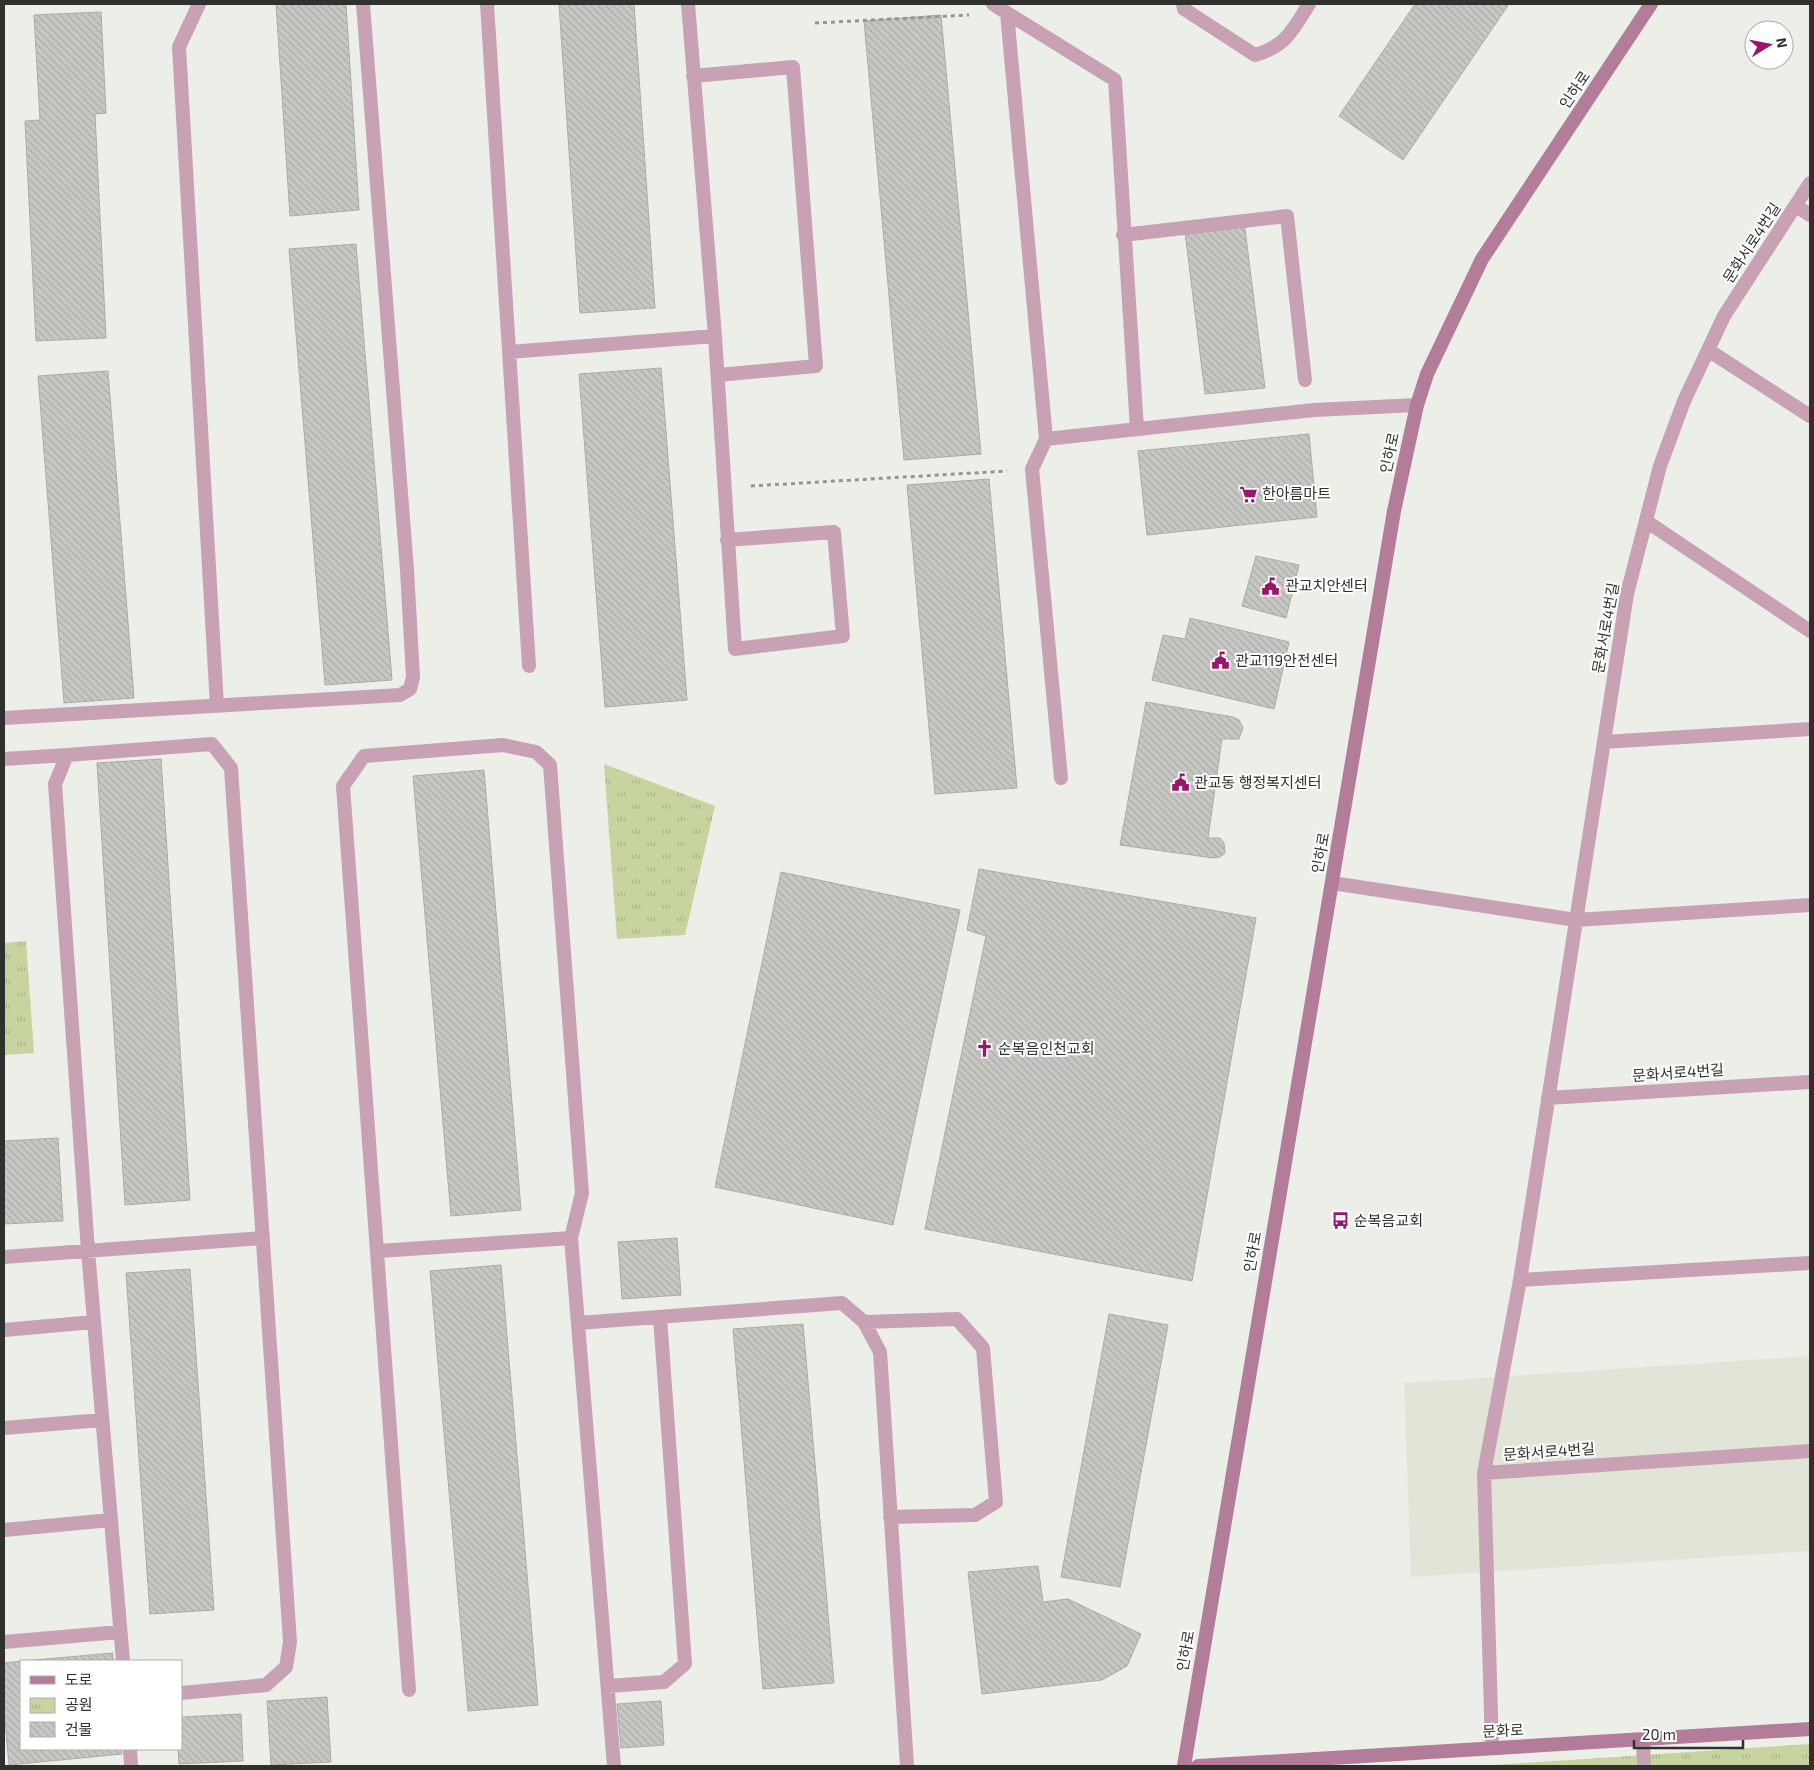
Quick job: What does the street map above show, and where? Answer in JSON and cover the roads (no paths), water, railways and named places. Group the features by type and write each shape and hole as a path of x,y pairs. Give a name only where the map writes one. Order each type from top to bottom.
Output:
{"main road":[{"name":"인하로","path":"1184,1766 1394,510 1417,405 1428,374 1482,259 1652,4"},
{"name":"문화로","path":"1198,1766 1810,1729"}],"lane":[{"path":"199,4 179,47 217,706"},
{"path":"4,718 400,696 410,688 413,677 407,570 363,4"},
{"path":"487,4 529,666"},
{"path":"688,4 718,375 727,540 735,649 843,636 834,532 727,540"},
{"path":"993,4 1115,80 1123,234 1137,429"},
{"path":"1183,4 1184,9 1255,55 1270,51 1287,39 1309,4"},
{"path":"1007,13 1046,439 1032,469 1061,778"},
{"path":"693,76 793,67 816,366 718,375"},
{"name":"문화서로4번길","path":"1810,183 1724,316 1684,401 1660,466 1627,594 1520,1280 1484,1473 1810,1451"},
{"name":"문화서로4번길","path":"1796,206 1810,214"},
{"path":"1123,234 1287,216 1305,380"},
{"path":"509,352 715,336"},
{"path":"1708,350 1810,416"},
{"path":"1046,439 1314,410 1417,405"},
{"path":"1646,521 1810,631"},
{"path":"1604,742 1810,729"},
{"path":"4,759 212,744 231,768 290,1642 286,1668 266,1684 182,1693"},
{"path":"409,1690 379,1251 343,786 364,756 503,746 536,752 550,765 582,1193 571,1238 614,1766"},
{"path":"67,755 55,784 88,1251 122,1660"},
{"path":"1332,883 1576,920 1810,905"},
{"name":"문화서로4번길","path":"1548,1098 1810,1082"},
{"path":"4,1257 262,1238"},
{"path":"379,1251 571,1238"},
{"path":"1520,1280 1810,1263"},
{"path":"578,1323 842,1304 864,1322 880,1352 907,1766"},
{"path":"608,1686 664,1682 686,1664 660,1317"},
{"path":"864,1322 957,1319 983,1348 996,1502 975,1515 890,1517"},
{"path":"4,1330 94,1322"},
{"path":"4,1428 102,1420"},
{"path":"1484,1473 1492,1748"},
{"path":"4,1530 111,1520"},
{"path":"4,1642 120,1632"},
{"path":"1643,1739 1644,1766"},
{"path":"130,1750 131,1766"}],"place":[{"name":"한아름마트","path":"1248,494"},
{"name":"관교치안센터","path":"1271,586"},
{"name":"관교119안전센터","path":"1221,661"},
{"name":"관교동 행정복지센터","path":"1180,783"},
{"name":"순복음인천교회","path":"984,1049"},
{"name":"순복음교회","path":"1340,1221"}]}
